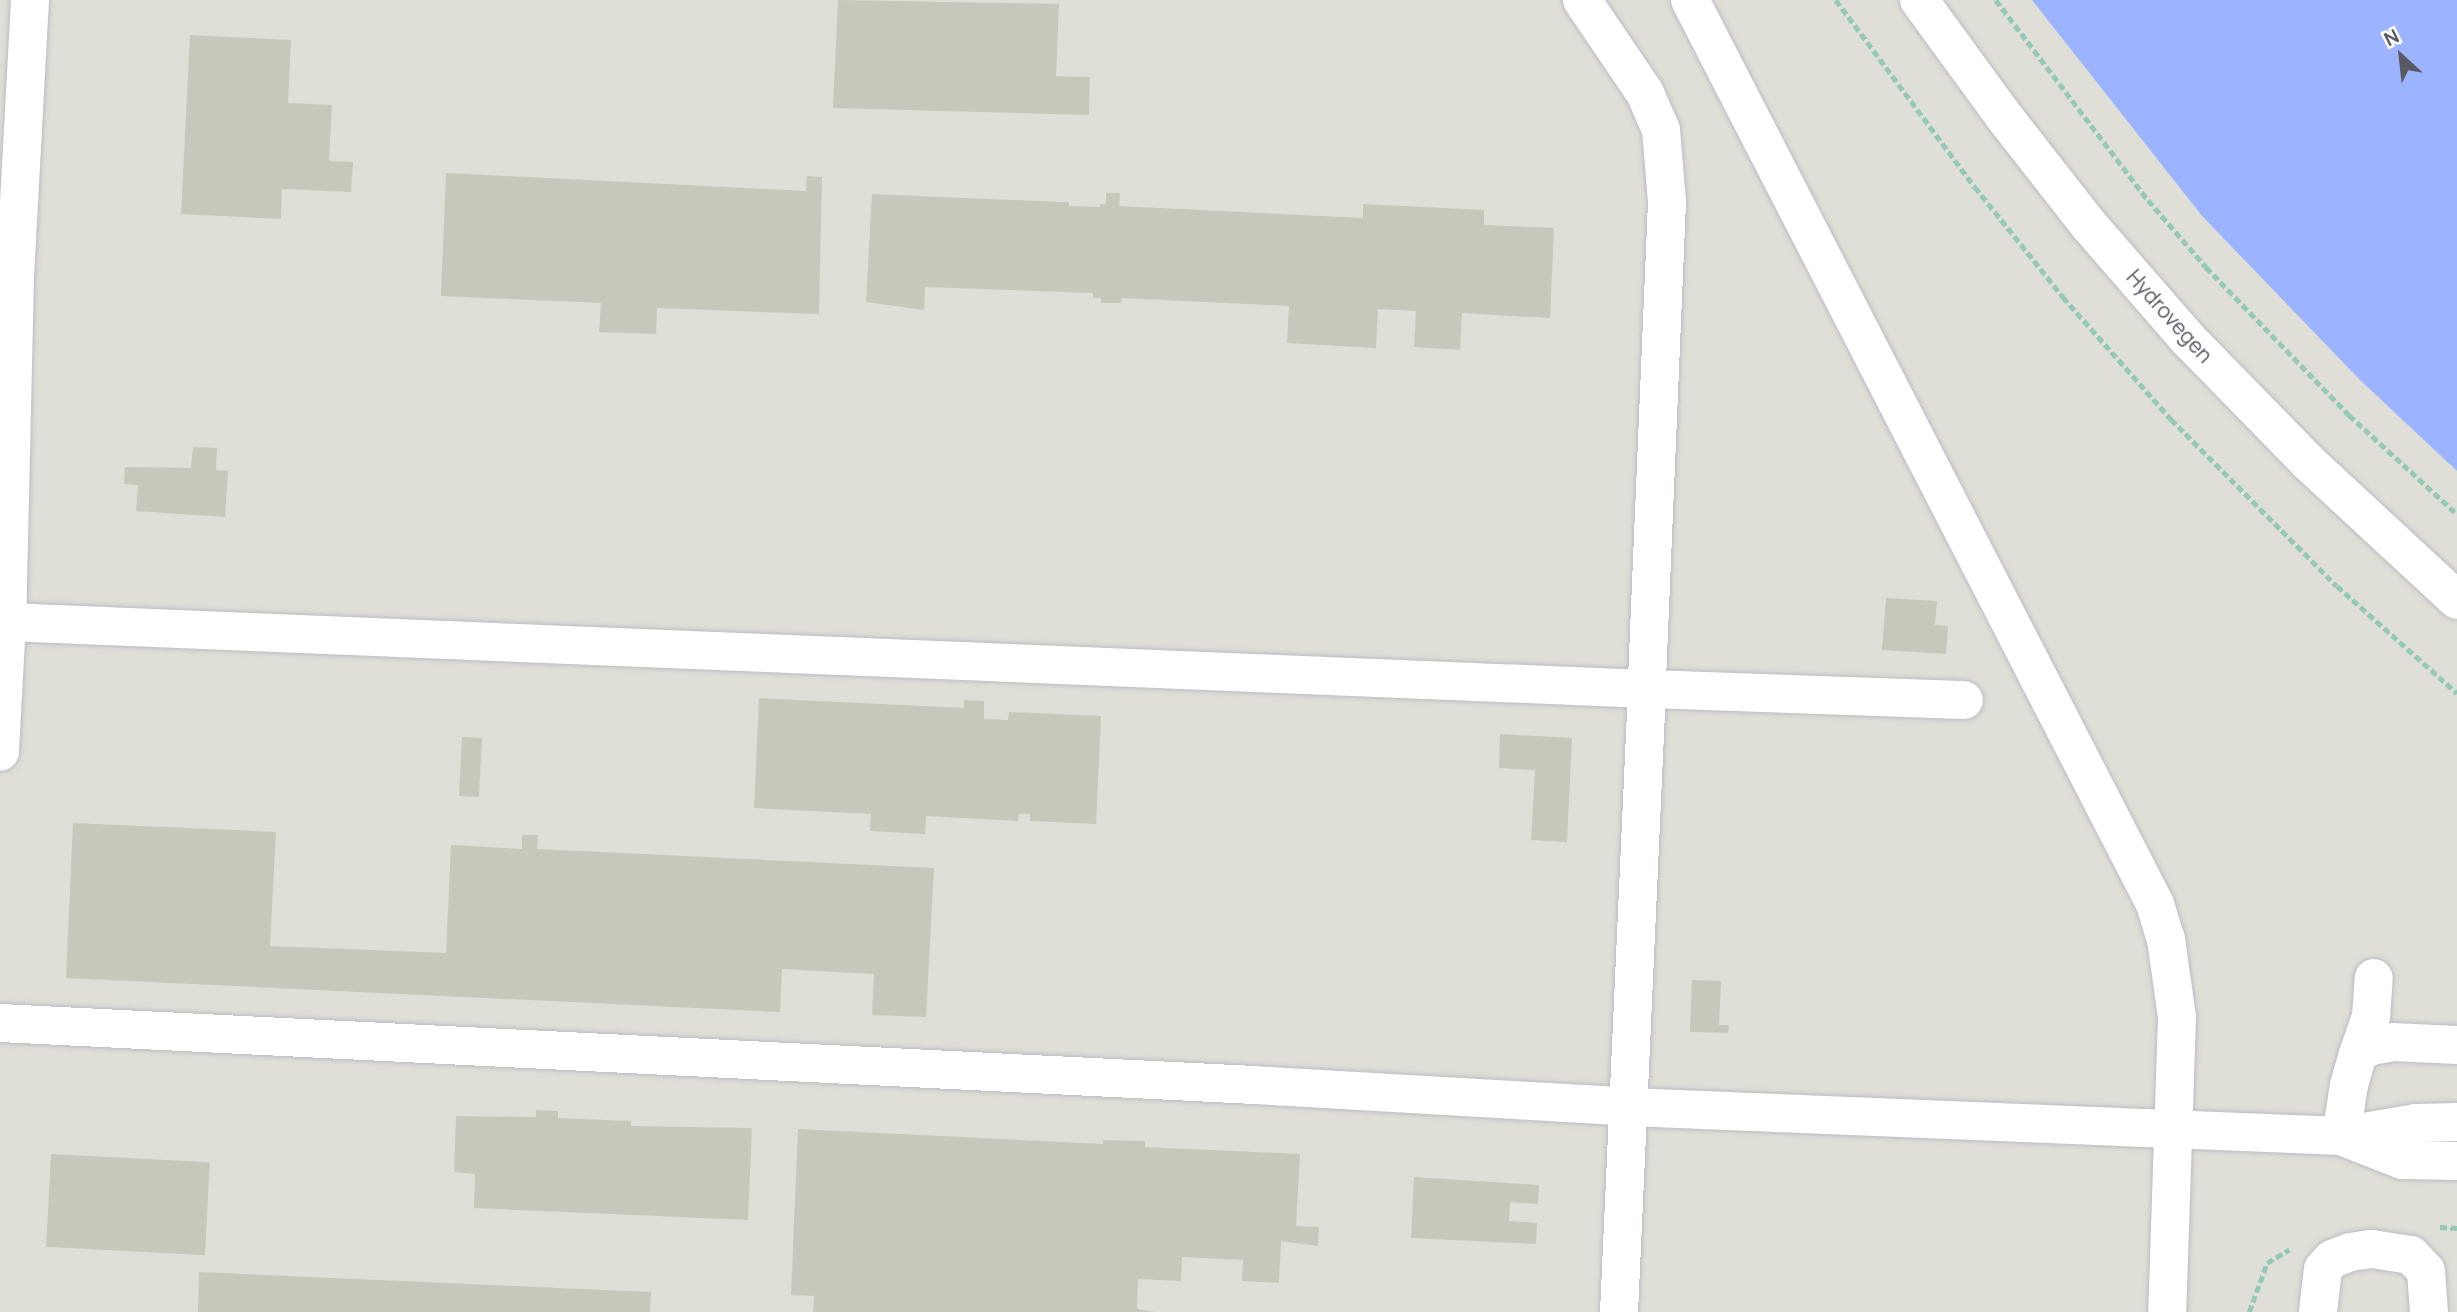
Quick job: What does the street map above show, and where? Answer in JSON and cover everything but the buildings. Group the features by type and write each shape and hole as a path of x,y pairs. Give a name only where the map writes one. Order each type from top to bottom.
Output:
{"street":[{"path":"0,752 15,276 30,0"},
{"path":"1582,0 1645,93 1661,130 1667,202 1619,1312"},
{"path":"1690,0 2155,904 2166,939 2176,1006 2167,1312"},
{"name":"Hydrovegen","path":"1919,0 2002,114 2079,213 2189,340 2308,462 2457,600"},
{"path":"4,621 1965,700"},
{"path":"2341,1136 2351,1075 2371,1017 2374,978"},
{"path":"0,1023 1267,1086 1629,1107 2341,1136 2416,1123 2457,1122"},
{"path":"2358,1054 2371,1046 2393,1042 2457,1045"},
{"path":"2341,1136 2402,1160 2457,1161"},
{"path":"2318,1312 2322,1269 2332,1259 2350,1252 2372,1249 2410,1255 2426,1271 2429,1312"}],"path":[{"path":"1836,0 1975,187 2055,287 2171,419 2337,586 2457,693"},
{"path":"1996,0 2148,200 2206,267 2349,415 2457,514"}],"shaded area":[{"path":"0,0 2032,0 2202,216 2360,380 2457,471 2457,1312 0,1312"}],"water":[{"path":"2032,0 2457,0 2457,471 2360,380 2202,216"}]}
